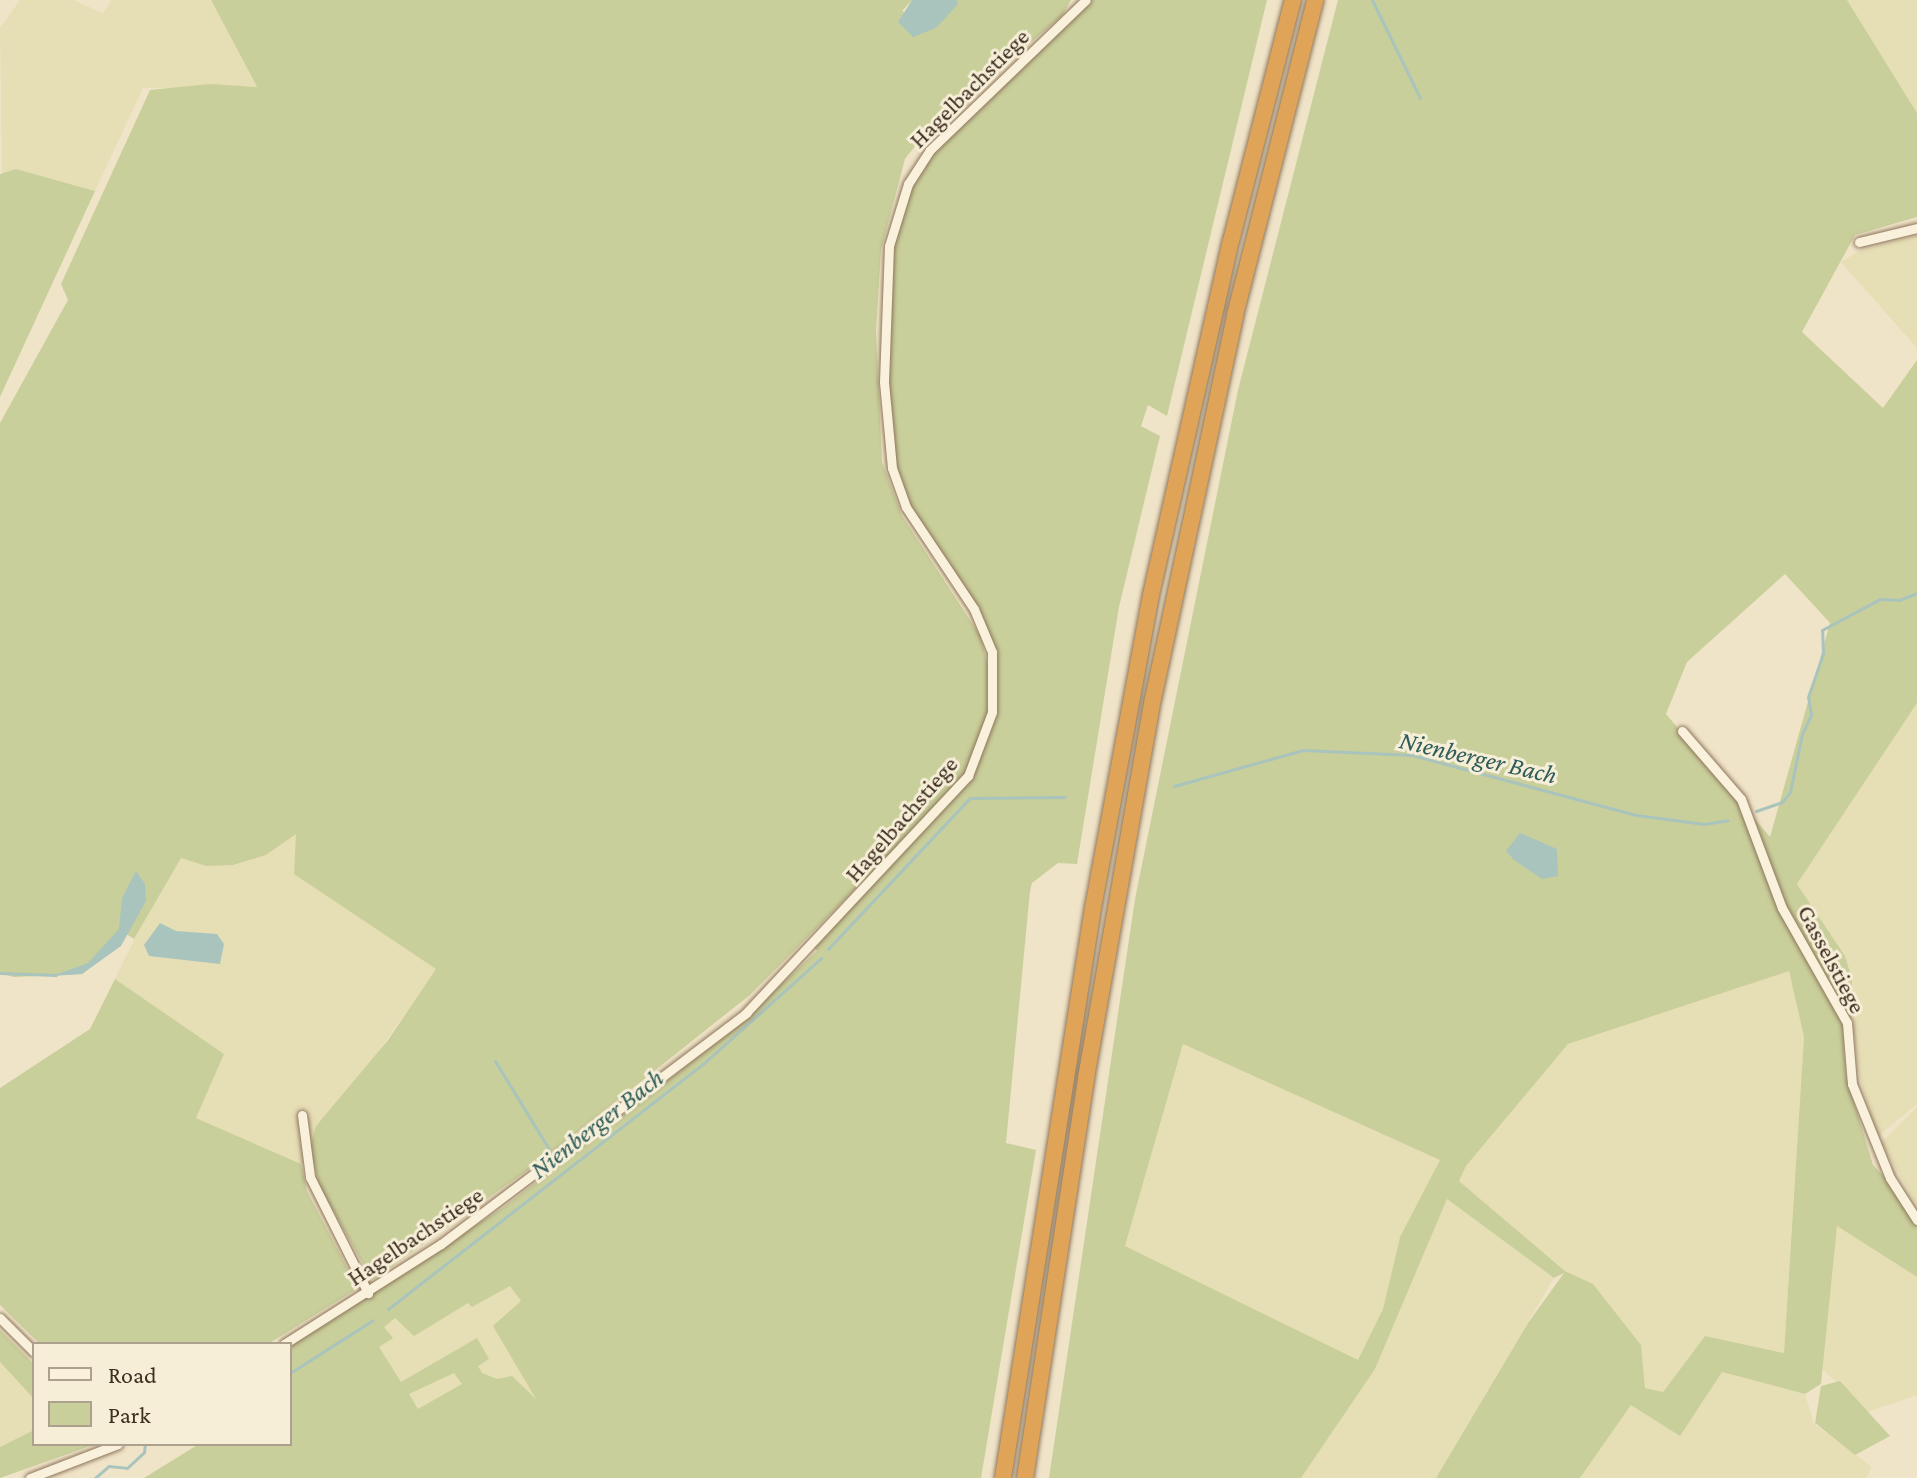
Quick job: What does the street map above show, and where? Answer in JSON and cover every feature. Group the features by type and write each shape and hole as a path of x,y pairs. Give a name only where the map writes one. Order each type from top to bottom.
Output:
{"highway":[{"path":"1003,1478 1093,908 1185,439 1293,0"},
{"path":"1025,1478 1110,936 1204,454 1315,0"}],"street":[{"name":"Hagelbachstiege","path":"287,1342 368,1293 527,1183 746,1013 968,776 992,712 992,652 974,609 914,521 892,468 884,382 889,246 908,184 930,150 1086,0"},
{"path":"1859,242 1917,228"},
{"name":"Gasselstiege","path":"1682,731 1741,799 1782,908 1847,1023 1852,1084 1890,1178 1917,1220"},
{"path":"302,1115 310,1177 368,1293"},
{"path":"0,1318 32,1350"},
{"path":"30,1478 113,1446"}],"shaded area":[{"path":"20,0 73,0 103,13 111,0 211,0 257,88 143,88 95,191 16,169 2,175 0,28"},
{"path":"1847,0 1917,0 1917,113"},
{"path":"1917,235 1917,348 1841,262 1859,251"},
{"path":"1917,703 1917,1104 1877,1137 1860,1077 1845,956 1797,884"},
{"path":"297,832 295,874 437,969 310,1147 313,1161 301,1164 196,1118 224,1054 115,979 152,903 181,858 206,866 266,855"},
{"path":"1789,970 1804,1037 1784,1353 1705,1336 1663,1392 1645,1388 1641,1345 1593,1284 1565,1271 1459,1181 1466,1166 1568,1044"},
{"path":"1183,1044 1441,1160 1400,1237 1383,1309 1358,1361 1125,1246"},
{"path":"1917,1107 1917,1205 1881,1143"},
{"path":"1447,1199 1554,1278 1436,1478 1301,1478 1375,1369"},
{"path":"1837,1226 1917,1277 1917,1395 1868,1412 1819,1366"},
{"path":"507,1231 606,1322 536,1400 431,1469 349,1347 383,1326"},
{"path":"0,1362 32,1397 32,1431 0,1447"},
{"path":"1722,1372 1805,1394 1814,1424 1872,1467 1866,1478 1580,1478 1631,1405"}],"green space":[{"path":"211,0 912,0 902,11 936,28 957,0 1071,0 1062,16 930,127 905,159 881,250 876,331 882,462 902,516 981,637 990,676 987,721 964,779 750,995 542,1160 372,1280 319,1185 310,1147 316,1126 388,1040 436,969 294,874 296,834 266,855 233,865 206,866 181,858 134,939 126,934 82,974 14,977 0,973 0,423 68,300 61,284 150,90 210,84 257,87"},
{"path":"1086,0 1267,0 1167,416 1148,405 1141,426 1160,436 1119,607 1077,864 1058,863 1032,883 1030,891 1006,1143 1036,1150 981,1478 144,1478 196,1446 292,1446 292,1346 504,1207 730,1032 817,951 814,947 956,794 992,712 987,633 914,521 888,449 889,246 920,163","holes":["510,1286 521,1301 493,1326 536,1399 512,1376 497,1379 482,1373 478,1366 489,1359 477,1338 401,1382 379,1347 393,1338 384,1327 395,1318 414,1336 468,1303 472,1307","454,1373 462,1384 418,1409 409,1394"]},
{"path":"1338,0 1847,0 1917,113 1917,217 1855,235 1802,332 1883,408 1917,360 1917,703 1797,884 1845,956 1852,979 1852,1017 1842,1016 1846,1076 1873,1165 1917,1212 1917,1277 1837,1226 1821,1384 1805,1394 1722,1372 1680,1436 1631,1405 1580,1478 1436,1478 1528,1323 1564,1273 1554,1278 1447,1199 1375,1369 1301,1478 1049,1478 1135,899 1238,390","holes":["1785,574 1830,623 1770,837 1666,714 1687,662","1789,971 1804,1037 1784,1353 1705,1336 1663,1392 1645,1388 1641,1345 1593,1284 1565,1271 1459,1181 1466,1166 1568,1044","1183,1044 1440,1160 1400,1237 1383,1309 1358,1360 1125,1246"]},
{"path":"16,169 95,191 0,397 0,174"},
{"path":"115,979 224,1054 196,1118 301,1164 307,1191 350,1273 355,1290 271,1342 38,1342 0,1305 0,1088 90,1029"},
{"path":"0,1330 32,1362 32,1397 0,1362"},
{"path":"1840,1381 1890,1436 1855,1455 1815,1423 1821,1386"},
{"path":"32,1431 32,1446 90,1446 0,1478 0,1447"}],"water":[{"path":"912,0 957,0 958,4 936,28 913,37 898,22"},
{"path":"1520,833 1557,849 1558,876 1542,879 1506,851"},
{"path":"136,871 145,884 146,901 121,946 82,974 52,976 88,963 119,929 122,898"},
{"path":"160,923 176,931 217,934 224,944 220,964 149,956 144,945"}],"waterway":[{"path":"1372,0 1420,98"},
{"name":"Nienberger Bach","path":"1756,811 1782,802 1790,792 1802,734 1811,715 1808,697 1823,654 1822,630 1880,599 1899,600 1917,593"},
{"name":"Nienberger Bach","path":"1174,786 1303,750 1412,755 1636,815 1704,824 1728,820"},
{"name":"Nienberger Bach","path":"828,949 970,798 1065,797"},
{"name":"Nienberger Bach","path":"388,1309 703,1064 821,958"},
{"path":"0,973 56,975"},
{"path":"495,1061 549,1149"},
{"name":"Nienberger Bach","path":"292,1372 373,1320"},
{"name":"Nienberger Bach","path":"95,1478 109,1466 127,1468 144,1452 145,1446"}]}
